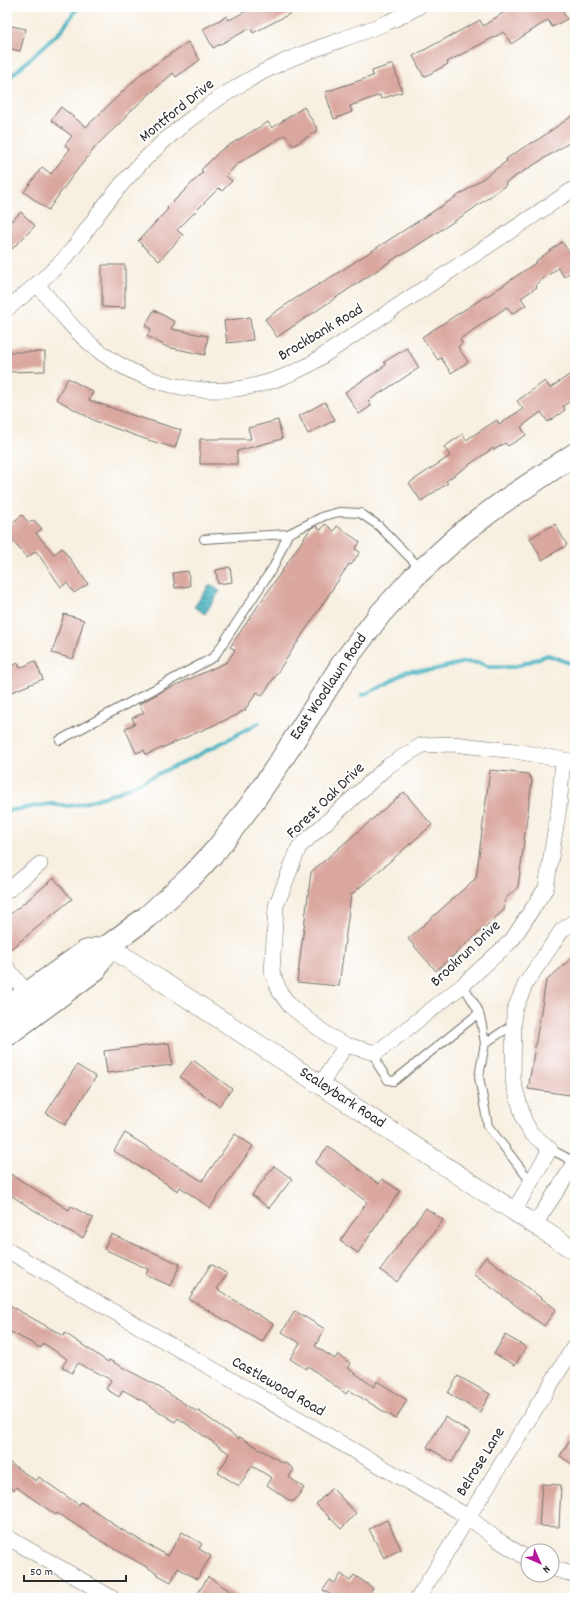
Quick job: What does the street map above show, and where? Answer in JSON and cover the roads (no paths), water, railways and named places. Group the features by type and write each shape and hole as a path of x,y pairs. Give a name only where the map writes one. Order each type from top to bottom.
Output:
{"main road":[{"name":"East Woodlawn Road","path":"7,1008 27,992 85,952 108,946 165,901 192,876 217,849 252,803 343,663 380,613 422,569 463,532 502,502 575,454"},
{"name":"East Woodlawn Road","path":"7,1035 96,969 108,946"}],"street":[{"name":"Montford Drive","path":"7,309 63,260 73,249 104,206 131,174 162,142 222,96 281,63 388,22 418,7"},
{"name":"Brockbank Road","path":"36,284 74,328 90,343 116,362 129,369 178,387 206,390 233,389 253,386 286,376 309,365 575,188"},
{"name":"Forest Oak Drive","path":"346,1045 329,1036 290,1006 280,992 272,972 276,906 299,847 388,766 422,745 453,744 515,751 569,761"},
{"name":"Brookrun Drive","path":"376,1053 462,985 512,940 546,888 559,807 569,761"},
{"path":"7,891 40,864"},
{"path":"514,1211 550,1148 531,1133 524,1120 513,1081 514,1010 526,983 562,930 575,921"},
{"name":"Scaleybark Road","path":"108,946 575,1251"},
{"path":"7,968 27,992"},
{"path":"321,1084 346,1045 376,1053"},
{"path":"535,1224 575,1162"},
{"name":"Castlewood Road","path":"7,1250 467,1516 495,1538 520,1554"},
{"name":"Belrose Lane","path":"418,1598 467,1516 575,1345"},
{"path":"7,1537 112,1598"},
{"path":"560,1570 575,1575"}],"lane":[{"path":"204,538 288,534 324,516 339,512 360,513 379,526 422,569"},
{"path":"60,740 214,657 274,566 288,534"},
{"path":"462,985 479,1013 484,1043 479,1077 488,1126 531,1182"},
{"path":"376,1053 378,1065 388,1080 394,1081 479,1013"},
{"path":"484,1043 514,1024"},
{"path":"550,1148 575,1162"}],"water":[{"path":"210,584 220,591 205,614 194,607"}],"waterway":[{"path":"7,82 11,76 61,31 78,7"},
{"path":"362,695 381,687 407,671 432,670 465,662 480,663 489,667 514,667 548,655 575,665"},
{"path":"7,811 50,804 68,806 81,804 116,793 191,759 259,723"}]}
